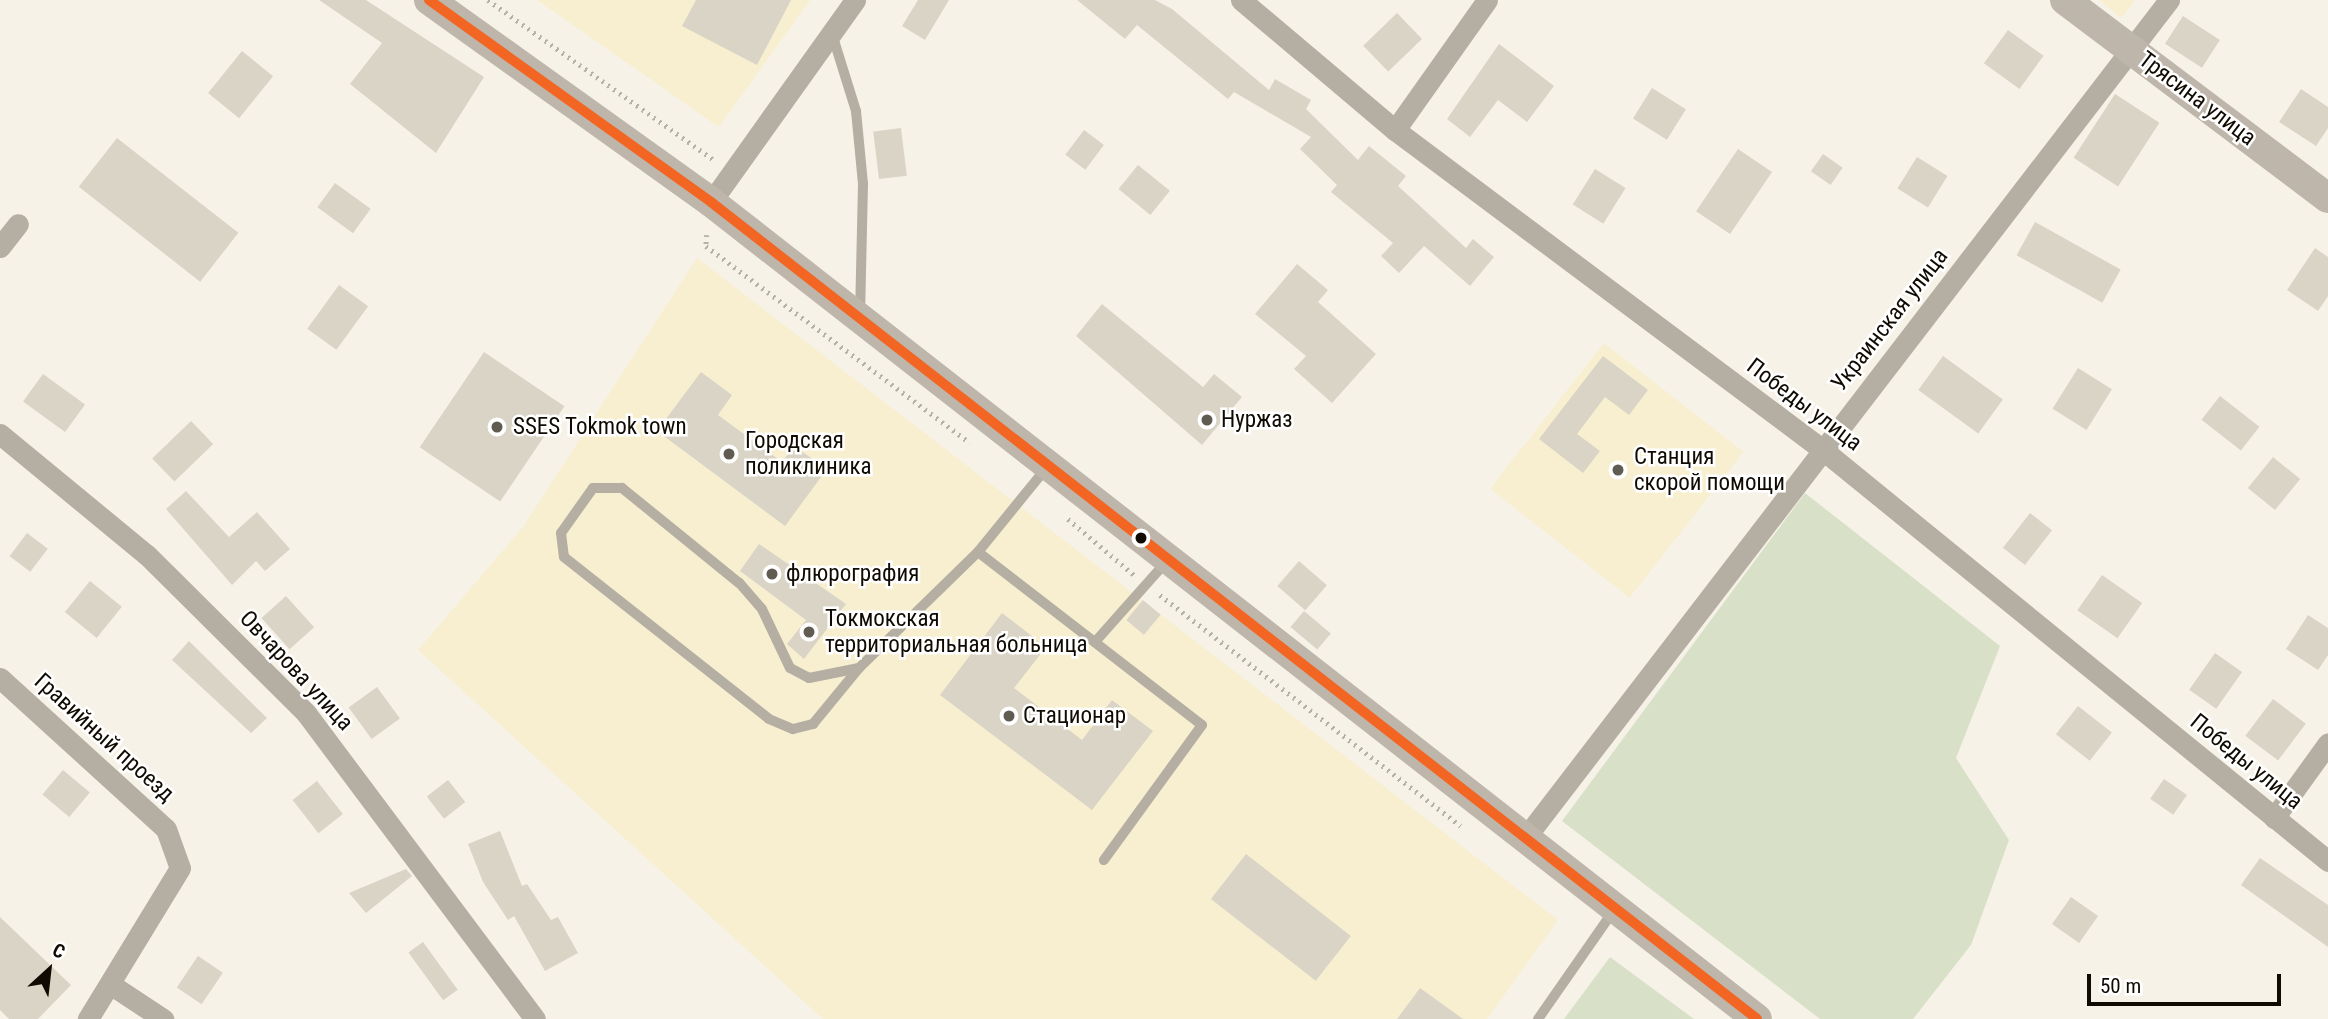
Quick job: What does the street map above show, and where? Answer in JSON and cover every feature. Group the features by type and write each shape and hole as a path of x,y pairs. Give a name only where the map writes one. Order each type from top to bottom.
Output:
{"main road":[{"path":"429,0 711,202 1050,463 1614,910 1757,1019"},
{"name":"Трясина улица","path":"2065,0 2328,198"}],"street":[{"path":"711,202 855,0"},
{"name":"Победы улица","path":"1241,0 1395,130 1823,450 2328,861"},
{"path":"1395,130 1487,0"},
{"name":"Украинская улица","path":"1525,838 2169,0"},
{"path":"0,247 18,224"},
{"name":"Овчарова улица","path":"0,434 147,555 306,713 535,1019"},
{"name":"Гравийный проезд","path":"0,678 166,830 180,868 88,1019"},
{"path":"2274,818 2328,743"},
{"path":"110,984 163,1019"}],"lane":[{"path":"831,33 856,111 863,184 860,317"},
{"path":"859,668 809,678 790,668 762,609 739,583 622,488 593,488 561,533 564,557 769,719 793,729 813,724 859,668 978,552 1050,463"},
{"path":"978,552 1202,725 1104,860"},
{"path":"1094,642 1170,559"},
{"path":"1538,1019 1614,910"}],"path":[{"path":"488,0 732,173"},
{"path":"711,202 706,246 975,446"},
{"path":"1031,488 1145,584 1466,830"}],"shaded area":[{"path":"537,0 810,0 719,127"},
{"path":"2099,0 2135,0 2121,18"},
{"name":"Токмокская территориальная больница","path":"697,258 1558,920 1487,1019 823,1019 418,650 523,527"},
{"name":"Станция скорой помощи","path":"1604,343 1743,452 1630,598 1490,489"}],"green space":[{"path":"1805,493 2000,646 1956,758 2009,840 1971,945 1913,1019 1820,1019 1562,821"},
{"path":"1610,957 1694,1019 1564,1019"}],"building":[{"path":"319,0 366,0 484,77 436,153 350,84 382,43"},
{"path":"696,0 791,0 757,65 682,26"},
{"path":"918,0 949,0 925,40 902,26"},
{"path":"1077,0 1155,0 1172,9 1269,90 1275,79 1311,100 1306,109 1358,160 1369,146 1406,176 1398,186 1466,248 1473,239 1494,257 1470,286 1424,246 1399,273 1381,256 1393,243 1331,192 1337,185 1300,149 1311,137 1234,92 1228,99 1137,25 1125,39"},
{"path":"1397,13 1422,39 1388,72 1363,46"},
{"path":"2183,16 2220,40 2202,68 2165,44"},
{"path":"2008,30 2044,56 2019,89 1984,63"},
{"path":"1499,44 1554,86 1527,122 1498,100 1470,137 1447,119"},
{"path":"242,51 273,76 239,118 208,93"},
{"path":"1652,88 1686,109 1667,140 1633,119"},
{"path":"2301,89 2328,107 2328,128 2316,146 2279,122"},
{"path":"2115,94 2159,123 2118,187 2074,158"},
{"path":"901,128 907,176 879,179 873,131"},
{"path":"1084,130 1104,145 1085,170 1065,155"},
{"path":"117,138 238,233 200,282 79,187"},
{"path":"1738,149 1772,172 1730,234 1696,211"},
{"path":"1823,154 1843,168 1831,185 1811,171"},
{"path":"1917,157 1948,176 1928,207 1897,188"},
{"path":"1138,165 1170,191 1150,215 1118,189"},
{"path":"1595,169 1626,188 1603,224 1573,205"},
{"path":"335,183 371,209 353,233 317,207"},
{"path":"2035,222 2121,270 2102,303 2017,255"},
{"path":"2315,248 2328,257 2328,296 2318,311 2287,290"},
{"path":"1297,264 1328,290 1318,302 1376,354 1332,403 1294,369 1306,356 1255,314"},
{"path":"339,285 368,306 336,350 307,329"},
{"path":"1102,304 1203,387 1214,374 1242,397 1202,445 1076,336"},
{"path":"484,352 564,406 500,502 420,447"},
{"path":"1603,356 1648,390 1629,415 1605,397 1577,434 1600,451 1583,473 1539,439"},
{"path":"1943,356 2003,399 1978,433 1918,390"},
{"path":"2078,368 2112,389 2086,430 2053,409"},
{"name":"Городская поликлиника","path":"701,372 732,395 718,415 782,462 794,446 827,469 785,526 657,431"},
{"path":"43,374 85,405 65,432 23,402"},
{"path":"2220,396 2259,427 2241,450 2202,420"},
{"path":"191,421 213,444 174,482 152,459"},
{"path":"2273,457 2300,479 2275,510 2248,488"},
{"path":"186,491 229,537 257,512 290,549 265,571 256,561 232,585 166,509"},
{"path":"2030,513 2052,530 2025,565 2003,548"},
{"path":"27,533 48,549 30,572 10,556"},
{"path":"759,544 846,604 804,659 787,644 806,620 740,571"},
{"path":"1299,561 1327,585 1305,610 1277,586"},
{"path":"2102,575 2142,603 2117,638 2077,610"},
{"path":"90,581 122,607 97,638 65,612"},
{"path":"286,596 314,627 290,649 261,618"},
{"path":"1143,600 1161,615 1144,635 1126,620"},
{"path":"1304,611 1331,633 1317,650 1291,627"},
{"name":"Cтационар","path":"1002,613 1046,647 1014,688 1082,740 1112,700 1153,731 1092,810 940,695"},
{"path":"2308,615 2328,628 2328,655 2318,670 2286,649"},
{"path":"189,641 267,718 251,733 172,660"},
{"path":"2215,653 2242,672 2216,709 2189,690"},
{"path":"377,687 400,719 372,739 349,708"},
{"path":"2273,699 2306,724 2278,760 2245,736"},
{"path":"2078,706 2112,732 2090,761 2056,734"},
{"path":"63,770 90,792 69,817 42,795"},
{"path":"2164,779 2187,795 2173,815 2150,799"},
{"path":"448,780 465,802 444,819 427,797"},
{"path":"317,781 343,814 318,833 293,800"},
{"path":"500,831 522,886 527,884 551,920 558,917 578,953 545,971 514,916 508,920 483,882 468,844"},
{"path":"1246,854 1351,936 1316,981 1211,899"},
{"path":"2260,858 2328,905 2328,947 2241,885"},
{"path":"406,869 412,876 366,913 349,893"},
{"path":"2071,897 2098,916 2079,943 2052,924"},
{"path":"0,917 71,985 38,1019 9,1019 0,1010"},
{"path":"423,942 458,990 443,1000 408,953"},
{"path":"198,956 223,973 202,1004 177,988"},
{"path":"1420,988 1463,1019 1397,1019"}],"transit line":[{"path":"429,0 711,202 1757,1019"}],"place":[{"name":"Нуржаз","path":"1207,420"},
{"name":"SSES Tokmok town","path":"497,427"},
{"name":"Городская поликлиника","path":"729,454"},
{"name":"Станция скорой помощи","path":"1618,470"},
{"name":"флюрография","path":"772,574"},
{"name":"Токмокская территориальная больница","path":"809,632"},
{"name":"Cтационар","path":"1009,716"}]}
